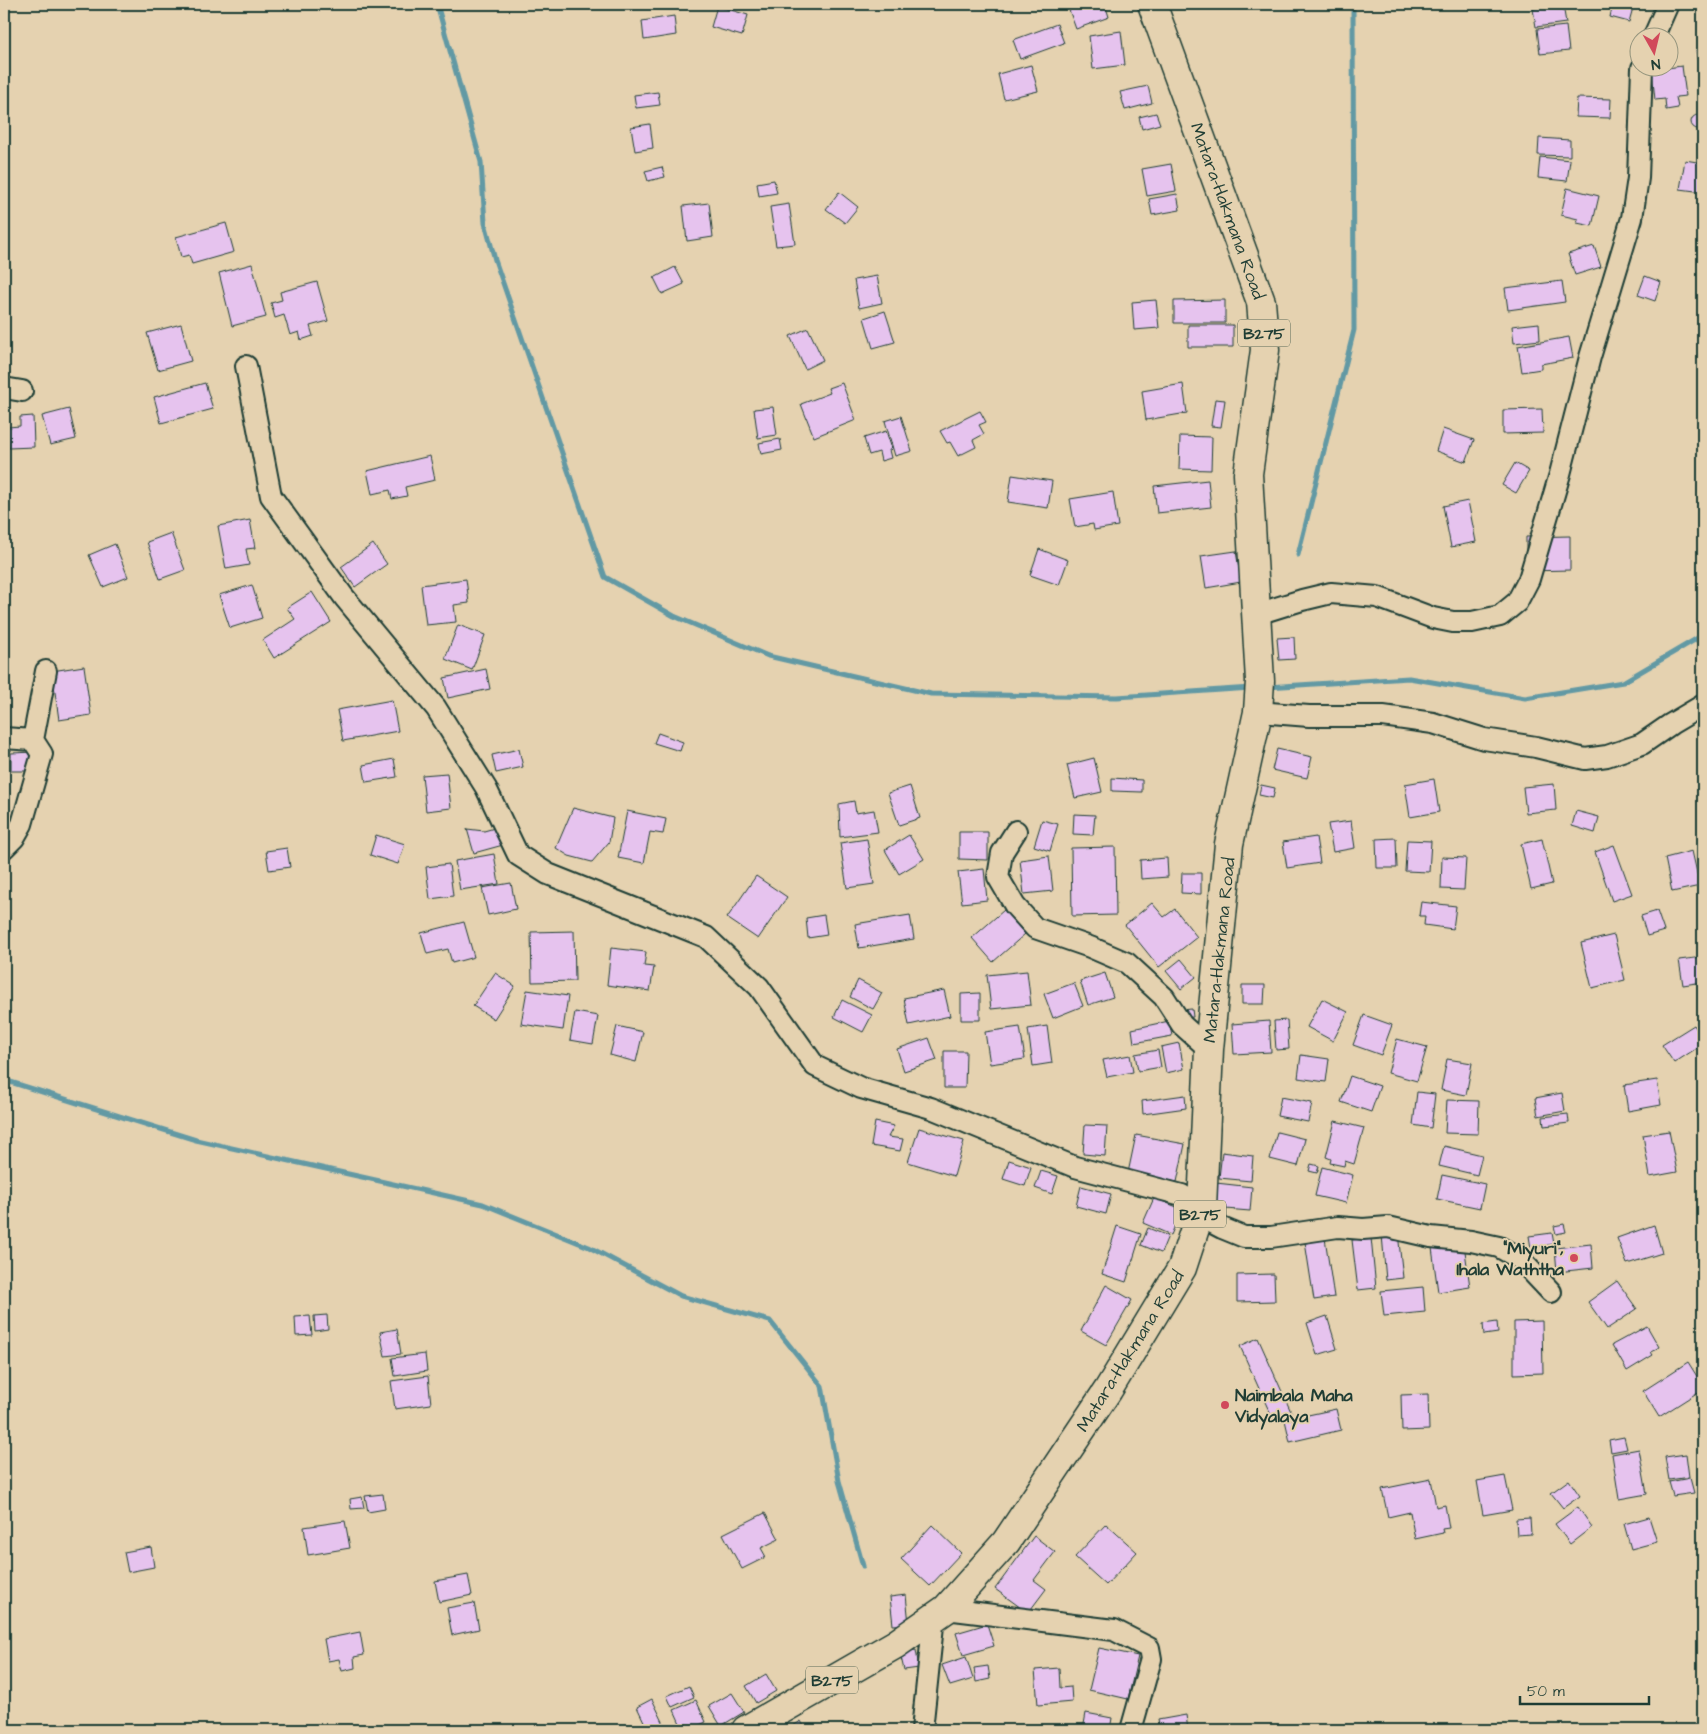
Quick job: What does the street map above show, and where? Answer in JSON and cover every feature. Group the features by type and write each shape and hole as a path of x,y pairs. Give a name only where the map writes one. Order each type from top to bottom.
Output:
{"main road":[{"name":"Matara-Hakmana Road","path":"746,1730 896,1644 940,1612 1006,1542 1108,1390 1182,1268 1201,1211 1209,1049 1229,844 1258,712 1260,681 1248,474 1265,350 1261,302 1152,4"}],"street":[{"path":"1658,28 1668,4"},
{"path":"1257,614 1331,593 1377,597 1433,618 1453,622 1472,622 1500,616 1516,602 1529,579 1560,474 1590,357 1632,218 1638,178 1642,78"},
{"path":"246,366 271,496 344,597 436,708 486,788 518,855 548,874 706,937 759,987 814,1066 861,1088 931,1108 1075,1167 1182,1195 1222,1228 1244,1237 1271,1237 1338,1227 1362,1229 1388,1227 1431,1238 1480,1243 1499,1247 1520,1259 1551,1292"},
{"path":"4,848 14,838 22,824 42,754 33,740 46,671"},
{"path":"1258,712 1309,716 1383,716 1433,724 1484,739 1536,747 1584,759 1607,756 1642,744 1703,705"},
{"path":"4,738 33,740"},
{"path":"1016,832 1002,853 998,877 1015,906 1035,928 1090,947 1127,963 1164,997 1182,1025 1209,1049"},
{"path":"922,1730 940,1612 1114,1630 1149,1648 1150,1659 1131,1730"}],"building":[{"path":"1077,4 1105,4 1109,17 1076,29 1068,7"},
{"path":"1613,4 1634,4 1629,22 1610,17"},
{"path":"1563,5 1566,23 1536,27 1533,9"},
{"path":"717,6 748,15 742,36 711,27"},
{"path":"674,16 676,35 644,40 642,21"},
{"path":"1057,24 1064,43 1020,59 1013,40"},
{"path":"1566,26 1569,51 1540,54 1537,29"},
{"path":"1121,31 1125,65 1093,69 1089,36"},
{"path":"1703,49 1703,99 1696,50"},
{"path":"1031,65 1038,91 1004,99 998,74"},
{"path":"1680,66 1682,66 1686,96 1676,97 1678,108 1666,110 1665,99 1655,100 1653,78 1680,78"},
{"path":"1148,86 1152,103 1125,110 1120,92"},
{"path":"658,92 660,105 636,108 634,95"},
{"path":"1577,98 1611,99 1610,118 1576,117"},
{"path":"1156,113 1160,124 1142,129 1139,117"},
{"path":"1698,115 1703,117 1705,122 1703,127 1698,129 1693,127 1691,122 1693,117"},
{"path":"650,124 653,148 635,151 631,127"},
{"path":"1539,138 1570,140 1570,156 1538,155"},
{"path":"1540,157 1570,160 1567,181 1538,178"},
{"path":"1685,160 1703,163 1703,192 1680,189"},
{"path":"1171,164 1176,191 1147,196 1142,169"},
{"path":"662,167 665,177 648,181 645,171"},
{"path":"774,180 777,193 759,196 757,183"},
{"path":"1567,188 1599,196 1592,226 1577,223 1578,219 1561,215"},
{"path":"839,192 858,207 845,223 826,209"},
{"path":"1177,194 1180,210 1152,215 1149,199"},
{"path":"709,203 713,237 687,241 683,206"},
{"path":"789,204 795,244 776,246 770,207"},
{"path":"226,223 234,252 192,264 189,255 181,257 176,237"},
{"path":"1594,246 1601,267 1575,275 1568,254"},
{"path":"252,264 266,317 232,326 219,273"},
{"path":"675,267 684,284 662,294 654,278"},
{"path":"877,276 882,303 859,308 854,280"},
{"path":"1645,276 1661,282 1655,301 1638,295"},
{"path":"1562,281 1565,302 1508,310 1505,288"},
{"path":"317,282 328,321 310,326 313,336 301,340 299,332 290,335 284,315 275,318 271,303 282,300 280,292"},
{"path":"1156,300 1159,328 1134,330 1132,302"},
{"path":"1225,300 1225,323 1174,323 1174,301"},
{"path":"885,311 895,342 873,348 864,318"},
{"path":"1539,323 1540,340 1514,343 1512,326"},
{"path":"181,324 191,361 158,370 147,333"},
{"path":"1188,325 1233,325 1233,347 1188,347"},
{"path":"808,328 823,360 805,369 790,336"},
{"path":"1569,337 1573,358 1541,364 1541,369 1522,372 1518,346"},
{"path":"205,383 213,409 161,423 154,397"},
{"path":"842,383 856,420 814,437 801,404 830,393 828,388"},
{"path":"1183,384 1187,413 1146,420 1142,391"},
{"path":"1215,399 1225,400 1221,427 1211,426"},
{"path":"773,407 777,435 758,438 754,409"},
{"path":"69,409 76,439 50,445 42,416"},
{"path":"1542,409 1543,433 1503,434 1503,410"},
{"path":"980,411 986,422 979,425 984,434 973,440 976,447 958,456 950,442 947,443 940,431"},
{"path":"33,416 34,447 9,448 8,427 20,426 20,417"},
{"path":"901,416 912,451 895,456 885,421"},
{"path":"1443,429 1474,440 1466,462 1436,451"},
{"path":"886,431 892,449 889,450 891,458 881,461 879,452 869,455 864,438"},
{"path":"1180,436 1212,437 1211,470 1179,469"},
{"path":"780,439 782,450 761,454 759,443"},
{"path":"430,456 435,480 405,487 407,496 392,499 390,490 372,494 367,471"},
{"path":"1515,463 1529,471 1516,493 1502,485"},
{"path":"1012,475 1052,481 1048,508 1008,502"},
{"path":"1208,480 1211,507 1157,513 1154,486"},
{"path":"1113,492 1118,526 1094,530 1093,524 1075,527 1070,499"},
{"path":"1468,501 1476,542 1451,547 1443,506"},
{"path":"250,520 255,548 246,549 249,565 226,569 218,526"},
{"path":"171,533 185,570 160,579 147,542"},
{"path":"1570,536 1570,570 1526,571 1526,537"},
{"path":"115,544 128,577 103,587 89,555"},
{"path":"373,544 387,564 355,587 341,567"},
{"path":"1039,549 1068,560 1059,585 1030,575"},
{"path":"1236,551 1241,582 1206,588 1201,556"},
{"path":"466,579 469,603 454,605 456,622 426,625 421,585"},
{"path":"252,585 262,618 230,628 219,595"},
{"path":"312,592 331,622 274,658 263,640 295,619 287,608"},
{"path":"458,625 485,635 472,670 445,659"},
{"path":"1294,637 1295,659 1279,660 1277,638"},
{"path":"84,666 91,715 59,720 52,671"},
{"path":"486,669 490,689 448,698 444,678"},
{"path":"392,700 398,731 343,741 337,710"},
{"path":"658,733 683,742 680,751 654,743"},
{"path":"519,749 523,767 496,773 492,755"},
{"path":"1277,749 1312,757 1307,778 1272,770"},
{"path":"36,752 36,771 11,771 11,753"},
{"path":"1094,758 1102,792 1075,798 1067,765"},
{"path":"394,759 397,777 366,782 363,765"},
{"path":"447,773 451,808 426,811 422,775"},
{"path":"1112,778 1142,780 1142,792 1112,791"},
{"path":"1434,779 1439,812 1410,817 1405,784"},
{"path":"1554,784 1556,810 1526,813 1523,787"},
{"path":"1261,785 1275,788 1273,798 1259,795"},
{"path":"910,786 920,818 899,825 888,793"},
{"path":"854,801 856,813 874,810 878,832 840,837 839,804"},
{"path":"573,808 613,818 609,842 592,862 569,856 556,848"},
{"path":"627,811 666,819 663,834 650,832 644,863 618,858"},
{"path":"1576,811 1599,817 1595,833 1572,826"},
{"path":"1074,814 1095,815 1093,835 1073,834"},
{"path":"1042,820 1058,824 1050,851 1034,846"},
{"path":"1351,821 1355,848 1333,852 1328,824"},
{"path":"498,827 503,845 474,853 467,829 484,831"},
{"path":"959,832 988,832 988,860 959,859"},
{"path":"376,835 405,844 398,864 370,855"},
{"path":"909,835 924,859 899,874 885,850"},
{"path":"1316,837 1320,863 1287,868 1283,842"},
{"path":"1396,838 1397,868 1377,868 1376,839"},
{"path":"867,839 874,884 847,888 840,843"},
{"path":"1542,839 1552,884 1531,889 1521,844"},
{"path":"1407,840 1431,841 1429,872 1405,871"},
{"path":"1614,845 1632,894 1612,901 1595,852"},
{"path":"1115,847 1116,915 1072,916 1071,848"},
{"path":"287,848 290,867 269,870 266,851"},
{"path":"1692,851 1700,886 1672,892 1665,858"},
{"path":"494,854 499,884 460,890 455,861"},
{"path":"1049,856 1053,891 1024,894 1020,860"},
{"path":"1442,857 1466,858 1464,890 1441,889"},
{"path":"1167,858 1168,877 1141,879 1140,860"},
{"path":"449,864 453,896 430,899 426,867"},
{"path":"984,869 987,900 962,903 958,872"},
{"path":"1182,873 1201,873 1201,894 1181,893"},
{"path":"756,876 787,897 758,939 727,918"},
{"path":"511,883 516,909 488,915 482,888"},
{"path":"1421,902 1456,906 1453,929 1424,925 1425,916 1419,916"},
{"path":"1152,903 1164,917 1175,909 1197,937 1159,967 1125,925"},
{"path":"1004,910 1025,934 993,962 972,938"},
{"path":"1657,911 1664,931 1647,936 1641,916"},
{"path":"824,915 827,935 808,938 806,918"},
{"path":"910,915 914,939 859,948 855,924"},
{"path":"464,922 474,957 452,963 448,949 427,954 421,933"},
{"path":"574,931 575,981 532,982 531,932"},
{"path":"1614,935 1625,980 1592,988 1581,943"},
{"path":"611,948 646,952 644,966 654,967 650,991 607,985"},
{"path":"1703,957 1703,982 1683,985 1679,960"},
{"path":"1181,959 1196,977 1181,989 1166,971"},
{"path":"1027,971 1031,1005 991,1009 987,975"},
{"path":"495,973 515,986 494,1019 473,1006"},
{"path":"1105,973 1113,997 1088,1005 1080,981"},
{"path":"858,980 882,993 873,1009 850,997"},
{"path":"1074,983 1083,1006 1053,1018 1044,994"},
{"path":"1242,985 1265,985 1264,1004 1242,1004"},
{"path":"527,990 568,996 563,1030 521,1024"},
{"path":"944,990 950,1016 909,1025 904,998"},
{"path":"980,993 980,1020 961,1020 961,994"},
{"path":"1322,999 1348,1012 1333,1041 1307,1027"},
{"path":"842,1000 872,1015 863,1032 834,1017"},
{"path":"1192,1009 1193,1017 1182,1018 1181,1010"},
{"path":"575,1012 598,1016 593,1044 570,1040"},
{"path":"1364,1015 1392,1025 1381,1055 1353,1045"},
{"path":"1287,1020 1289,1049 1276,1050 1274,1021"},
{"path":"1169,1021 1172,1036 1134,1043 1132,1029"},
{"path":"1269,1021 1271,1052 1234,1054 1232,1024"},
{"path":"1694,1025 1703,1039 1703,1044 1674,1063 1662,1045"},
{"path":"617,1026 643,1032 636,1062 610,1055"},
{"path":"1047,1026 1052,1063 1033,1066 1028,1029"},
{"path":"1020,1027 1025,1059 990,1064 985,1032"},
{"path":"929,1038 937,1060 904,1071 897,1049"},
{"path":"1397,1039 1427,1047 1417,1081 1388,1073"},
{"path":"1179,1043 1184,1069 1166,1073 1161,1047"},
{"path":"1158,1050 1161,1067 1138,1071 1135,1054"},
{"path":"944,1051 966,1051 965,1088 944,1088"},
{"path":"1130,1055 1133,1072 1107,1077 1103,1060"},
{"path":"1301,1055 1329,1059 1326,1082 1298,1078"},
{"path":"1447,1059 1472,1063 1466,1095 1441,1090"},
{"path":"1350,1076 1380,1086 1371,1112 1341,1102"},
{"path":"1657,1080 1661,1105 1628,1111 1624,1085"},
{"path":"1417,1092 1435,1094 1431,1128 1413,1125"},
{"path":"1562,1093 1565,1111 1538,1116 1535,1098"},
{"path":"1185,1095 1186,1108 1143,1114 1142,1101"},
{"path":"1281,1097 1312,1103 1308,1122 1277,1116"},
{"path":"1447,1100 1479,1101 1478,1134 1445,1133"},
{"path":"1568,1114 1569,1123 1544,1126 1543,1117"},
{"path":"1335,1121 1364,1128 1354,1164 1345,1161 1344,1166 1330,1163 1331,1159 1326,1157"},
{"path":"875,1122 894,1126 888,1137 903,1139 900,1151 871,1146"},
{"path":"1085,1125 1107,1126 1105,1156 1083,1154"},
{"path":"919,1128 964,1141 954,1176 908,1162"},
{"path":"1669,1131 1677,1172 1650,1177 1643,1135"},
{"path":"1277,1132 1305,1139 1298,1166 1270,1159"},
{"path":"1136,1135 1185,1144 1177,1182 1128,1173"},
{"path":"1444,1146 1482,1155 1477,1175 1439,1166"},
{"path":"1222,1152 1253,1156 1251,1181 1219,1178"},
{"path":"1009,1160 1031,1167 1025,1186 1003,1179"},
{"path":"1311,1164 1319,1166 1317,1173 1309,1171"},
{"path":"1322,1167 1353,1175 1346,1203 1315,1196"},
{"path":"1041,1171 1058,1176 1052,1194 1035,1188"},
{"path":"1442,1175 1485,1184 1480,1208 1437,1199"},
{"path":"1216,1183 1252,1187 1250,1211 1213,1208"},
{"path":"1081,1186 1111,1194 1106,1214 1076,1206"},
{"path":"1154,1198 1182,1209 1171,1235 1143,1223"},
{"path":"1564,1224 1566,1232 1556,1234 1554,1226"},
{"path":"1654,1225 1662,1253 1627,1264 1617,1238"},
{"path":"1117,1226 1141,1234 1126,1282 1102,1274"},
{"path":"1148,1228 1168,1236 1161,1253 1141,1245"},
{"path":"1398,1233 1403,1278 1386,1280 1382,1235"},
{"path":"1552,1233 1554,1244 1531,1248 1529,1236"},
{"path":"1325,1238 1334,1297 1314,1300 1305,1242"},
{"path":"1371,1238 1376,1288 1358,1290 1352,1240"},
{"path":"1464,1244 1470,1287 1438,1292 1432,1248"},
{"name":"\"Miyuri\", Ihala Waththa","path":"1591,1244 1593,1268 1557,1272 1555,1248"},
{"path":"1274,1274 1275,1301 1237,1302 1237,1275"},
{"path":"1617,1281 1637,1309 1607,1329 1588,1302"},
{"path":"1106,1285 1132,1300 1106,1345 1081,1331"},
{"path":"1423,1287 1425,1312 1384,1316 1381,1291"},
{"path":"327,1315 328,1329 315,1331 314,1316"},
{"path":"310,1316 312,1335 296,1336 295,1317"},
{"path":"1327,1316 1337,1349 1317,1355 1307,1323"},
{"path":"1542,1321 1543,1373 1514,1374 1514,1322"},
{"path":"1497,1322 1498,1333 1484,1335 1483,1324"},
{"path":"1647,1326 1659,1347 1651,1352 1653,1355 1627,1371 1612,1345"},
{"path":"397,1329 401,1354 385,1356 380,1332"},
{"path":"1258,1338 1292,1414 1274,1422 1240,1346"},
{"path":"425,1354 427,1371 395,1376 392,1358"},
{"path":"1688,1362 1703,1389 1659,1417 1643,1391"},
{"path":"428,1376 431,1404 395,1409 391,1381"},
{"path":"1428,1394 1429,1430 1402,1431 1401,1395"},
{"path":"1336,1409 1341,1430 1290,1442 1285,1420"},
{"path":"1624,1437 1627,1449 1611,1452 1609,1440"},
{"path":"1639,1449 1647,1494 1619,1499 1612,1454"},
{"path":"1686,1454 1689,1477 1669,1480 1665,1457"},
{"path":"1505,1476 1512,1510 1483,1515 1477,1481"},
{"path":"1690,1478 1694,1493 1673,1496 1669,1482"},
{"path":"1431,1479 1436,1507 1445,1505 1449,1528 1442,1529 1443,1533 1415,1539 1410,1512 1388,1517 1382,1489"},
{"path":"1569,1480 1580,1496 1563,1508 1551,1493"},
{"path":"383,1494 385,1509 368,1512 365,1496"},
{"path":"362,1497 364,1508 351,1509 350,1499"},
{"path":"1578,1507 1592,1527 1570,1544 1555,1524"},
{"path":"765,1513 779,1539 761,1548 766,1557 742,1569 723,1534"},
{"path":"1649,1517 1657,1542 1631,1549 1624,1524"},
{"path":"1530,1518 1531,1534 1517,1535 1516,1519"},
{"path":"345,1521 350,1548 308,1555 304,1527"},
{"path":"1106,1524 1137,1552 1106,1585 1075,1557"},
{"path":"932,1525 961,1553 930,1586 901,1559"},
{"path":"1034,1536 1055,1552 1034,1580 1046,1589 1028,1613 995,1589"},
{"path":"151,1547 154,1567 128,1572 124,1552"},
{"path":"468,1575 472,1595 439,1602 435,1581"},
{"path":"906,1595 909,1624 893,1625 890,1597"},
{"path":"474,1603 479,1629 452,1635 447,1608"},
{"path":"987,1624 994,1646 963,1655 956,1633"},
{"path":"360,1632 364,1655 354,1657 355,1668 342,1671 339,1659 328,1661 324,1639"},
{"path":"1099,1648 1138,1656 1128,1699 1089,1690"},
{"path":"916,1650 919,1668 904,1670 900,1653"},
{"path":"966,1657 973,1679 950,1686 942,1665"},
{"path":"988,1666 990,1679 976,1682 974,1668"},
{"path":"1059,1668 1060,1688 1071,1687 1072,1702 1038,1705 1035,1670"},
{"path":"766,1674 776,1691 756,1703 746,1686"},
{"path":"689,1686 694,1697 672,1707 667,1696"},
{"path":"732,1693 744,1712 721,1726 709,1706"},
{"path":"652,1699 666,1728 662,1730 648,1730 637,1707"},
{"path":"696,1700 706,1722 688,1730 683,1730 674,1710"},
{"path":"1086,1713 1112,1718 1110,1730 1083,1730"},
{"path":"1186,1715 1188,1730 1160,1730 1158,1720"},
{"path":"801,1721 806,1730 786,1730"},
{"path":"704,1725 706,1730 691,1730"}],"waterway":[{"path":"437,4 481,162 485,223 495,260 605,577 674,616 768,656 931,694 1117,697 1251,688"},
{"path":"1298,555 1354,330 1353,4"},
{"path":"1267,687 1409,678 1525,698 1623,682 1703,635"},
{"path":"4,1080 196,1140 483,1204 589,1247 681,1296 770,1321 822,1386 839,1481 863,1566"}],"place":[{"name":"\"Miyuri\", Ihala Waththa","path":"1574,1258"},
{"name":"Naimbala Maha Vidyalaya","path":"1225,1405"}]}
